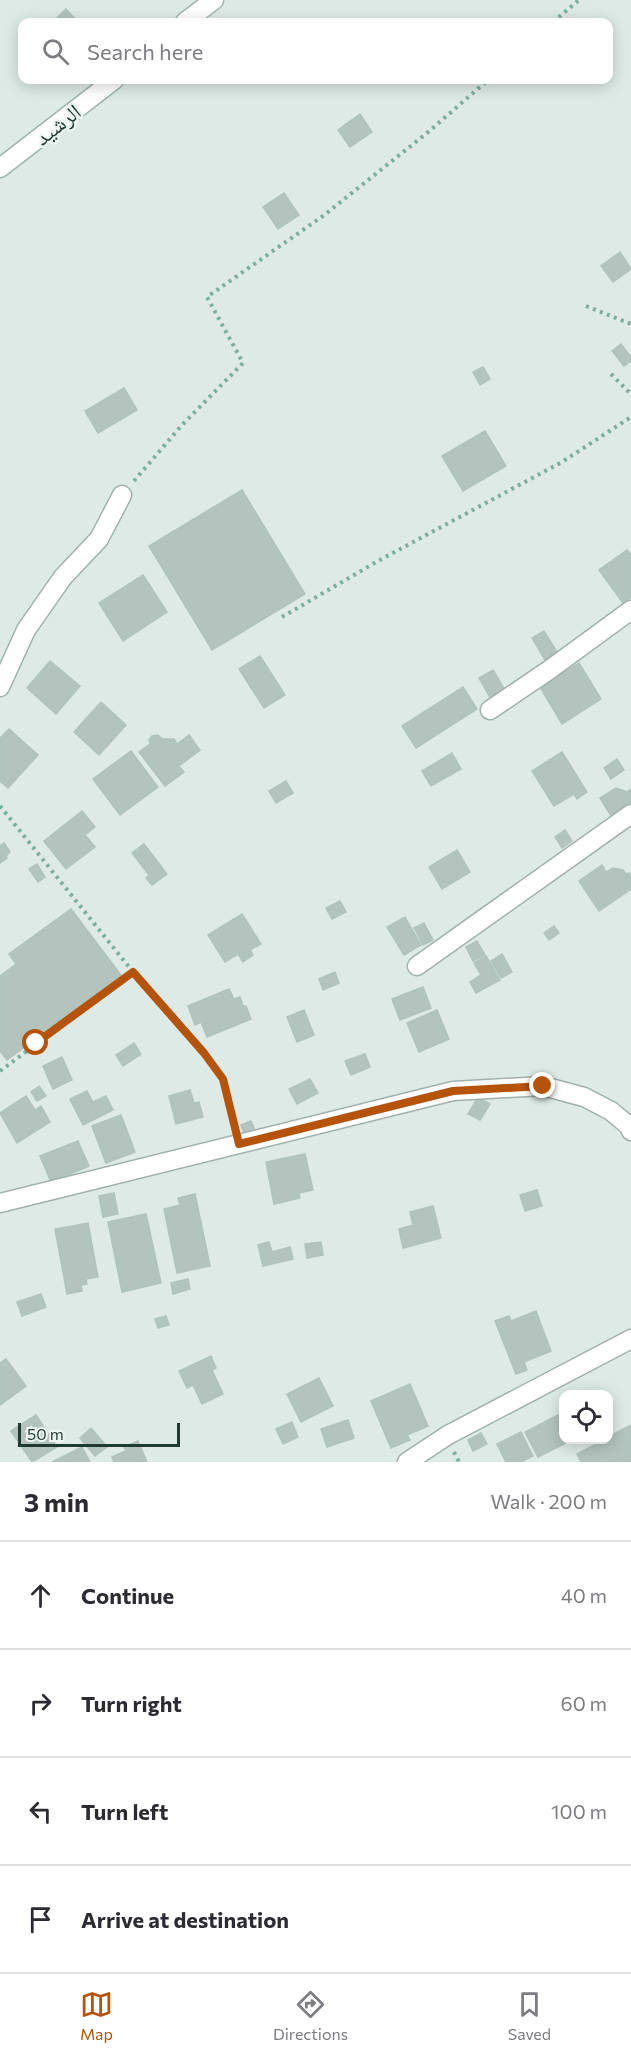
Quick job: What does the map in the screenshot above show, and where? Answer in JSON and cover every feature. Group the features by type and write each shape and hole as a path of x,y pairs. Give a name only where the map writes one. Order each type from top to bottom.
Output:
{"street":[{"path":"190,18 214,0"},
{"name":"الرشيد","path":"0,168 109,84"},
{"path":"0,687 26,630 63,577 99,539 122,495"},
{"path":"490,710 631,610"},
{"path":"417,966 631,814"},
{"path":"0,1203 453,1091 543,1086 584,1097 611,1111 630,1128"},
{"path":"407,1462 448,1435 631,1340"}],"path":[{"path":"558,18 579,0"},
{"path":"122,495 182,425 243,363 207,297 323,216 427,133 483,84"},
{"path":"586,306 631,324"},
{"path":"611,374 631,394"},
{"path":"282,617 378,561 562,462 631,417"},
{"path":"0,806 133,972 204,1053 223,1079 239,1144"},
{"path":"0,1071 133,972"}],"building":[{"path":"66,9 74,18 57,18"},
{"path":"360,114 372,132 350,147 338,130"},
{"path":"284,193 299,215 278,229 263,207"},
{"path":"620,252 631,269 613,282 601,266"},
{"path":"621,344 631,357 631,361 624,366 612,351"},
{"path":"483,367 490,379 480,385 473,372"},
{"path":"124,388 137,410 98,433 85,411"},
{"path":"485,431 506,466 463,491 442,456"},
{"path":"242,490 305,594 212,650 149,546"},
{"path":"627,550 631,555 631,597 623,603 599,570"},
{"path":"143,575 167,612 123,641 99,603"},
{"path":"544,631 557,652 545,660 532,638"},
{"path":"260,656 285,695 264,708 239,669"},
{"path":"50,661 80,686 56,714 27,688"},
{"path":"579,663 601,699 562,724 540,687"},
{"path":"493,670 506,692 492,701 479,678"},
{"path":"463,687 477,709 416,748 402,726"},
{"path":"101,702 126,725 99,755 74,732"},
{"path":"9,729 38,755 8,788 0,781 0,738"},
{"path":"158,735 162,739 174,739 177,744 189,735 200,750 179,766 184,772 165,786 139,752 150,744 149,740 152,736"},
{"path":"131,751 158,787 120,815 93,779"},
{"path":"562,752 587,792 577,799 574,794 554,806 532,771"},
{"path":"452,753 461,769 431,786 422,771"},
{"path":"617,759 624,770 611,779 604,768"},
{"path":"286,781 293,793 276,803 269,791"},
{"path":"616,788 627,792 631,789 631,808 613,819 600,798"},
{"path":"82,811 95,827 85,835 95,847 66,869 44,841"},
{"path":"565,830 572,841 562,848 555,837"},
{"path":"4,843 10,852 7,858 0,863 0,846"},
{"path":"144,844 167,874 152,885 146,878 149,875 132,853"},
{"path":"457,850 470,872 442,889 429,867"},
{"path":"37,864 45,877 38,882 29,869"},
{"path":"602,865 606,872 613,868 623,870 626,874 629,873 631,889 599,911 579,881"},
{"path":"340,901 346,912 332,919 326,908"},
{"path":"71,909 121,975 7,1060 0,1051 0,976 16,964 9,954"},
{"path":"242,914 261,944 250,950 253,955 243,962 238,954 225,962 208,935"},
{"path":"405,917 421,945 404,955 387,927"},
{"path":"424,923 433,940 423,945 414,928"},
{"path":"554,926 559,933 549,940 544,933"},
{"path":"477,941 485,955 473,961 466,947"},
{"path":"502,954 512,972 501,978 491,961"},
{"path":"486,956 500,980 476,993 470,982 481,975 474,963"},
{"path":"335,972 339,983 323,990 319,979"},
{"path":"423,987 431,1008 400,1020 392,999"},
{"path":"229,989 234,999 240,997 251,1019 207,1037 201,1022 195,1025 188,1006"},
{"path":"304,1010 314,1035 297,1042 287,1017"},
{"path":"437,1010 449,1039 419,1052 407,1023"},
{"path":"134,1043 141,1054 123,1066 116,1055"},
{"path":"365,1054 370,1067 351,1075 345,1061"},
{"path":"62,1057 72,1080 53,1089 43,1066"},
{"path":"310,1079 318,1093 297,1104 289,1089"},
{"path":"39,1086 46,1096 37,1101 31,1092"},
{"path":"190,1090 194,1103 199,1102 203,1117 176,1124 169,1096"},
{"path":"87,1091 93,1102 106,1096 113,1110 83,1125 70,1099"},
{"path":"26,1096 35,1110 41,1106 50,1122 17,1143 0,1113"},
{"path":"478,1097 490,1104 480,1120 468,1114"},
{"path":"121,1115 135,1152 106,1163 92,1126"},
{"path":"251,1121 255,1130 244,1134 241,1125"},
{"path":"78,1141 89,1166 51,1182 40,1156"},
{"path":"305,1154 313,1190 299,1193 300,1198 274,1204 266,1162"},
{"path":"537,1190 542,1206 525,1211 520,1195"},
{"path":"114,1193 118,1214 103,1217 99,1196"},
{"path":"195,1194 210,1266 177,1273 164,1209 180,1205 178,1198"},
{"path":"433,1206 441,1238 403,1248 399,1229 413,1225 410,1212"},
{"path":"146,1214 161,1283 122,1292 108,1222"},
{"path":"88,1223 98,1277 86,1279 87,1284 81,1285 82,1291 67,1294 55,1229"},
{"path":"269,1242 272,1252 290,1247 293,1259 263,1266 258,1245"},
{"path":"321,1242 323,1255 307,1258 305,1244"},
{"path":"188,1279 190,1289 173,1294 171,1283"},
{"path":"41,1294 46,1307 22,1316 17,1302"},
{"path":"536,1311 551,1351 524,1362 527,1370 516,1374 495,1321 509,1316 511,1321"},
{"path":"166,1316 169,1325 158,1328 155,1319"},
{"path":"211,1356 216,1368 212,1370 223,1394 202,1404 193,1385 187,1388 179,1371"},
{"path":"6,1359 26,1386 0,1405 0,1363"},
{"path":"319,1378 333,1406 301,1422 287,1394"},
{"path":"410,1384 428,1426 407,1435 410,1440 391,1448 371,1401"},
{"path":"36,1415 57,1447 32,1462 11,1431"},
{"path":"559,1415 559,1444 564,1444 538,1457 525,1432"},
{"path":"348,1420 354,1438 327,1447 321,1429"},
{"path":"292,1422 298,1437 283,1444 276,1429"},
{"path":"631,1425 631,1462 581,1462 577,1454 596,1444 613,1444 613,1434"},
{"path":"91,1428 107,1447 95,1456 80,1438"},
{"path":"521,1432 533,1456 521,1462 506,1462 497,1444"},
{"path":"481,1433 487,1444 473,1451 468,1440"},
{"path":"138,1441 147,1462 114,1462 112,1457 126,1451 124,1447"},
{"path":"82,1447 90,1462 52,1462"}],"route":[{"path":"36,1043 133,972 204,1053 223,1079 239,1144 453,1091 543,1086"}]}
